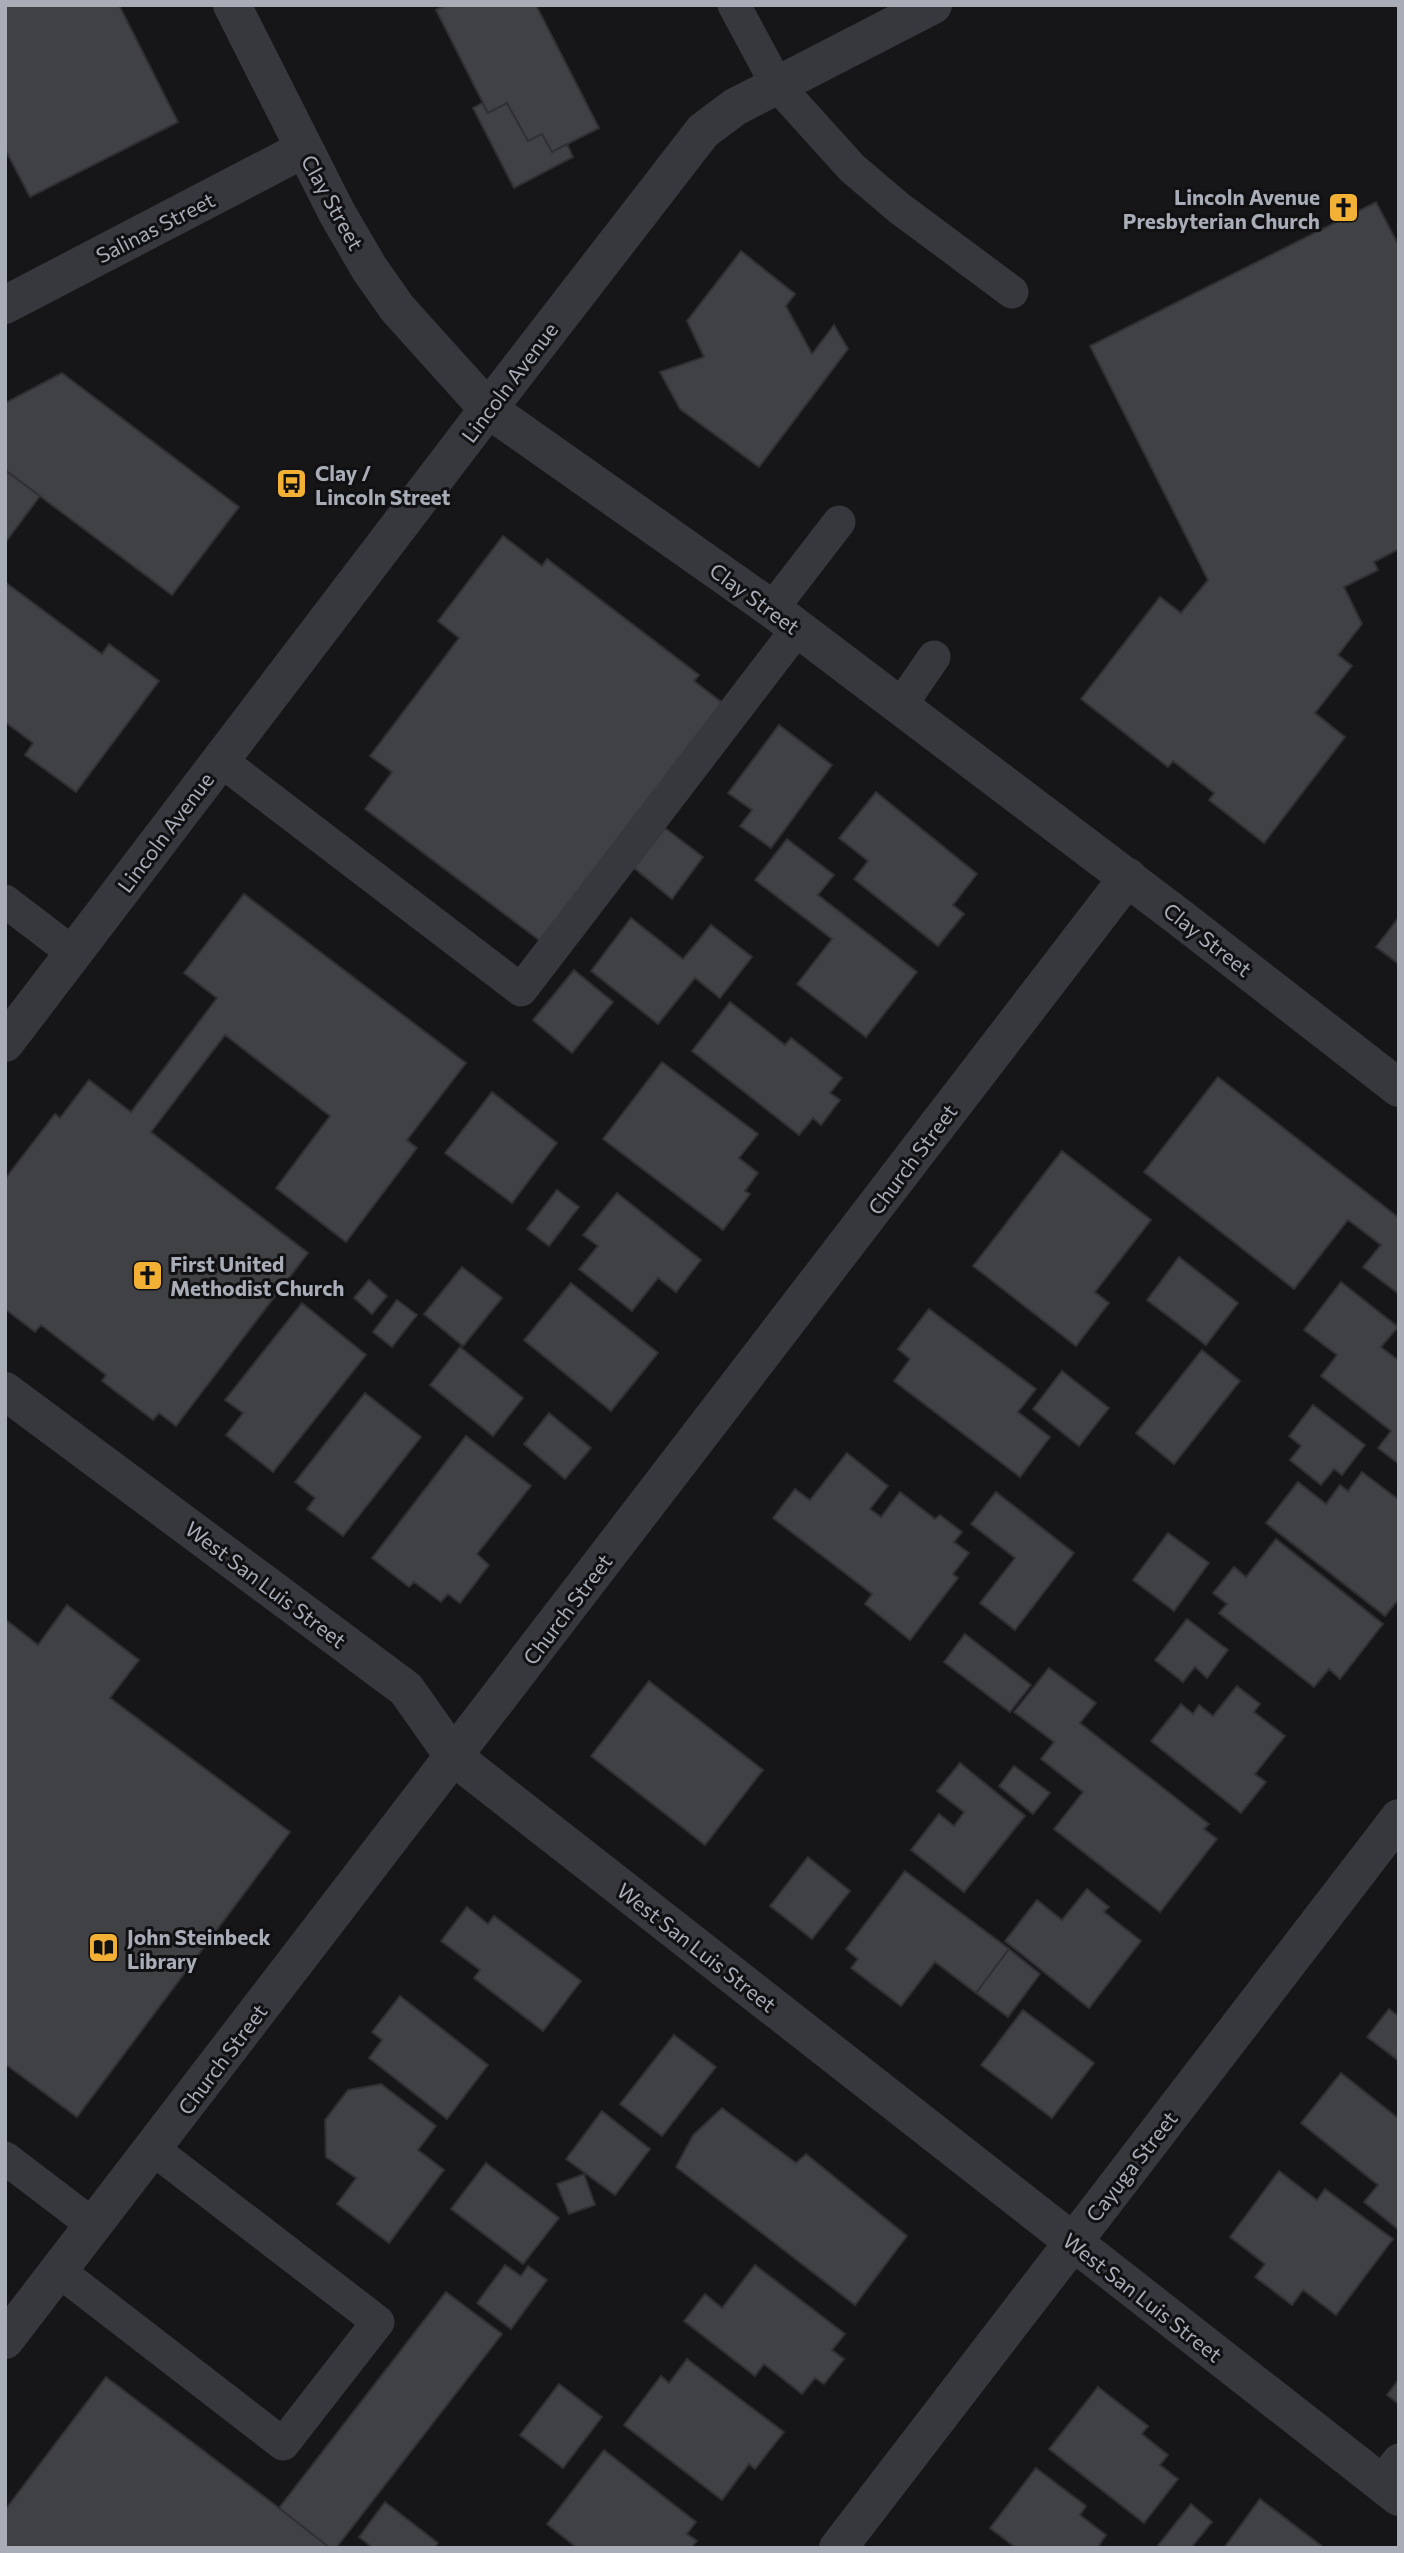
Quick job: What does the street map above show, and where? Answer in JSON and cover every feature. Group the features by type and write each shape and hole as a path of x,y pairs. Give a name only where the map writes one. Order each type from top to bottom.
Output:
{"street":[{"name":"Clay Street","path":"232,5 337,214 369,268 397,308 488,409 785,618 1128,877 1399,1088"},
{"name":"Lincoln Avenue","path":"5,1043 703,131 735,107 933,5"},
{"name":"Salinas Street","path":"5,305 304,149"},
{"name":"Church Street","path":"5,2340 1128,877"},
{"name":"West San Luis Street","path":"5,1391 406,1689 454,1757 1073,2242 1393,2480"},
{"name":"Cayuga Street","path":"838,2548 1399,1818"}],"lane":[{"path":"733,5 777,85 852,168 899,208 1012,292"},
{"path":"220,760 521,990 785,618 839,522"},
{"path":"901,705 934,657"},
{"path":"5,901 73,953"},
{"path":"58,2271 284,2444 377,2322 153,2149"},
{"path":"5,2158 93,2225"}],"building":[{"path":"5,5 119,5 178,122 30,197 5,149"},
{"path":"446,5 536,5 599,128 552,152 542,134 528,141 507,103 488,113 436,10"},
{"path":"482,103 488,113 507,103 528,141 542,134 552,152 567,144 573,157 514,188 473,108"},
{"path":"1376,202 1399,246 1399,549 1374,562 1378,570 1344,587 1362,624 1338,655 1352,666 1315,713 1345,737 1264,843 1209,800 1214,793 1173,761 1168,767 1081,699 1160,597 1181,613 1208,580 1090,346"},
{"path":"741,251 795,294 786,306 812,354 834,325 848,349 759,467 680,409 660,372 704,357 687,321"},
{"path":"62,373 239,507 172,595 5,470 5,403"},
{"path":"5,470 40,496 5,543"},
{"path":"503,536 542,566 547,559 699,675 694,681 724,704 543,943 365,809 392,772 370,756 459,638 438,621"},
{"path":"5,582 102,654 109,644 159,681 76,792 25,755 33,743 5,722"},
{"path":"779,725 832,765 771,848 740,826 752,810 728,793"},
{"path":"876,792 977,874 953,905 964,914 938,946 854,879 868,861 839,838"},
{"path":"665,828 703,857 672,899 634,868"},
{"path":"787,839 834,875 818,895 917,972 866,1037 797,984 832,939 755,880"},
{"path":"244,894 466,1063 407,1140 417,1148 346,1242 276,1188 330,1116 225,1035 151,1132 308,1253 176,1426 159,1413 153,1420 102,1381 106,1375 41,1325 35,1332 5,1309 5,1179 55,1114 60,1118 89,1080 131,1112 217,998 184,973"},
{"path":"1399,917 1399,964 1376,947"},
{"path":"631,918 683,959 711,925 752,957 720,998 695,978 658,1024 591,971"},
{"path":"574,970 613,1002 572,1053 533,1020"},
{"path":"730,1002 785,1045 791,1038 842,1078 830,1093 840,1100 821,1125 813,1118 799,1135 692,1051"},
{"path":"662,1062 758,1134 739,1158 758,1173 745,1191 750,1194 723,1230 603,1139"},
{"path":"1218,1077 1399,1218 1399,1294 1363,1267 1381,1245 1348,1220 1294,1289 1144,1172"},
{"path":"492,1092 557,1143 512,1203 445,1153"},
{"path":"1062,1151 1151,1220 1095,1292 1109,1303 1076,1346 973,1266"},
{"path":"557,1190 579,1207 549,1246 527,1229"},
{"path":"617,1193 701,1260 676,1292 658,1278 632,1311 579,1269 598,1246 583,1235"},
{"path":"1179,1257 1238,1303 1206,1345 1147,1300"},
{"path":"462,1267 502,1298 463,1346 424,1314"},
{"path":"369,1280 387,1296 372,1314 354,1298"},
{"path":"1341,1282 1398,1327 1381,1347 1399,1361 1399,1464 1378,1448 1391,1431 1321,1376 1337,1355 1304,1330"},
{"path":"571,1283 658,1353 611,1411 524,1340"},
{"path":"397,1300 417,1315 392,1347 373,1332"},
{"path":"302,1303 366,1355 273,1472 226,1435 243,1413 225,1400"},
{"path":"929,1309 1036,1389 1018,1412 1050,1437 1020,1477 894,1381 910,1359 898,1349"},
{"path":"460,1347 523,1398 493,1436 430,1385"},
{"path":"1202,1350 1240,1381 1174,1464 1136,1433"},
{"path":"1062,1371 1109,1408 1079,1446 1033,1409"},
{"path":"365,1393 421,1437 343,1536 307,1509 315,1498 295,1482"},
{"path":"1313,1405 1365,1445 1342,1475 1334,1469 1321,1485 1290,1460 1301,1446 1289,1436"},
{"path":"549,1413 591,1448 565,1479 524,1444"},
{"path":"466,1436 531,1486 477,1554 489,1565 460,1603 448,1594 441,1602 414,1582 409,1587 372,1558"},
{"path":"847,1453 888,1486 870,1509 881,1517 900,1492 935,1519 940,1515 962,1532 954,1542 969,1553 953,1574 958,1578 910,1640 865,1604 872,1594 773,1518 795,1489 810,1500"},
{"path":"1362,1472 1399,1500 1399,1599 1385,1616 1266,1523 1298,1482 1326,1504 1340,1485 1348,1491"},
{"path":"996,1492 1074,1553 1015,1630 980,1603 1015,1558 971,1524"},
{"path":"1168,1533 1209,1563 1174,1611 1133,1580"},
{"path":"1276,1539 1383,1624 1340,1679 1329,1669 1314,1687 1219,1613 1227,1604 1213,1593 1234,1567 1246,1577"},
{"name":"John Steinbeck Library","path":"67,1605 139,1660 110,1698 290,1832 77,2117 5,2064 5,1619 38,1645"},
{"path":"1187,1619 1228,1650 1207,1678 1195,1667 1183,1682 1155,1660"},
{"path":"965,1634 1031,1685 1010,1712 944,1662"},
{"path":"1049,1668 1096,1703 1080,1723 1209,1824 1204,1829 1217,1839 1160,1912 1054,1829 1083,1792 1041,1759 1054,1742 1014,1712"},
{"path":"649,1681 763,1770 705,1845 591,1756"},
{"path":"1237,1686 1260,1704 1254,1712 1285,1736 1255,1774 1266,1782 1241,1813 1151,1741 1181,1704 1193,1714 1199,1705 1213,1716"},
{"path":"960,1763 1025,1816 964,1892 911,1850 939,1814 954,1826 964,1812 937,1791"},
{"path":"1014,1766 1050,1793 1033,1814 999,1786"},
{"path":"808,1857 850,1891 812,1939 770,1906"},
{"path":"905,1871 1009,1949 976,1993 935,1962 901,2006 851,1968 858,1959 846,1949"},
{"path":"1087,1889 1109,1907 1104,1912 1141,1941 1089,2008 1005,1941 1037,1900 1062,1920"},
{"path":"467,1907 488,1924 494,1916 581,1981 543,2031 474,1978 480,1970 441,1941"},
{"path":"1009,1949 1040,1974 1008,2017 976,1993"},
{"path":"400,1996 488,2065 447,2119 369,2058 382,2040 372,2032"},
{"path":"1389,2009 1397,2015 1399,2013 1399,2061 1367,2037"},
{"path":"1023,2010 1094,2063 1052,2118 981,2065"},
{"path":"674,2035 716,2067 662,2136 620,2104"},
{"path":"1341,2073 1399,2119 1399,2230 1364,2202 1378,2185 1301,2123"},
{"path":"381,2084 436,2126 418,2150 444,2170 389,2243 337,2204 356,2178 326,2157 325,2120 348,2090"},
{"path":"722,2108 796,2163 806,2154 907,2236 855,2305 676,2167 693,2135"},
{"path":"602,2111 650,2149 615,2195 566,2159"},
{"path":"486,2163 559,2218 523,2264 451,2209"},
{"path":"1279,2171 1317,2200 1325,2189 1393,2239 1336,2315 1303,2290 1292,2305 1255,2277 1265,2264 1230,2237"},
{"path":"584,2174 595,2205 569,2214 557,2184"},
{"path":"505,2265 521,2276 528,2266 547,2280 511,2329 477,2303"},
{"path":"755,2265 845,2334 832,2350 844,2359 824,2384 815,2378 802,2394 764,2364 755,2376 684,2321 705,2294 722,2308"},
{"path":"446,2292 502,2334 336,2548 330,2548 279,2508"},
{"path":"687,2359 784,2432 755,2469 749,2464 722,2500 624,2425 661,2376 669,2383"},
{"path":"106,2377 330,2548 5,2548 5,2510"},
{"path":"1399,2379 1399,2404 1387,2395"},
{"path":"559,2384 602,2417 563,2468 520,2435"},
{"path":"1098,2387 1148,2426 1142,2434 1168,2455 1160,2465 1178,2479 1144,2523 1049,2449"},
{"path":"604,2450 696,2522 687,2534 697,2541 691,2548 577,2548 547,2524"},
{"path":"1036,2468 1086,2506 1080,2515 1106,2535 1098,2547 1100,2548 1016,2548 990,2528"},
{"path":"1260,2499 1323,2547 1224,2548"},
{"path":"385,2502 438,2543 434,2548 373,2548 359,2537"},
{"path":"1191,2504 1212,2522 1191,2548 1156,2548"}],"place":[{"name":"Lincoln Avenue Presbyterian Church","path":"1343,208"},
{"name":"Clay / Lincoln Street","path":"292,484"},
{"name":"First United Methodist Church","path":"147,1275"},
{"name":"John Steinbeck Library","path":"104,1948"}]}
